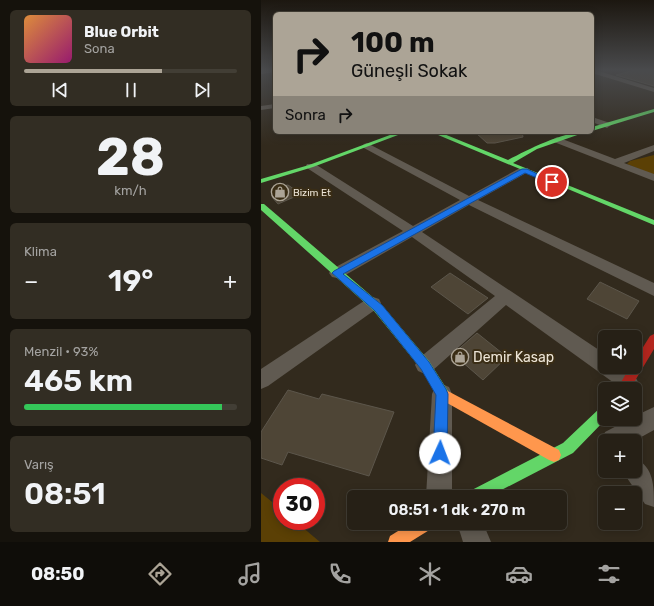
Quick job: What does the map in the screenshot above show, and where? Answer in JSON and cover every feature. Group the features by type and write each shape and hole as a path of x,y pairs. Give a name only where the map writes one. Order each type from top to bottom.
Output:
{"street":[{"path":"261,108 273,106"},
{"path":"594,128 654,110"},
{"path":"594,121 607,125"},
{"path":"261,181 311,166 398,134"},
{"path":"439,134 654,222"},
{"path":"508,163 522,153 540,145 576,134"},
{"path":"557,140 654,178"},
{"path":"367,146 470,201 654,290"},
{"path":"615,163 654,148"},
{"path":"311,166 414,232 598,360"},
{"path":"337,273 414,232 524,170"},
{"path":"261,206 373,303 425,365 442,394 554,455"},
{"path":"425,365 507,296"},
{"path":"261,380 373,303"},
{"path":"627,382 654,339"},
{"path":"614,374 622,382"},
{"path":"439,490 442,394"},
{"path":"624,434 654,418"},
{"path":"486,490 568,448 598,419"},
{"path":"641,478 654,495"},
{"path":"396,542 414,530"},
{"path":"473,530 477,542"}],"shaded area":[{"path":"654,155 654,175 627,164 630,161"},
{"path":"261,493 273,503 273,530 306,530 320,542 261,542"}],"building":[{"path":"477,134 522,134 523,137 495,143 487,143"},
{"path":"288,185 301,194 278,204 272,197 282,186"},
{"path":"450,273 488,298 468,314 431,287"},
{"path":"600,282 639,301 627,319 587,299"},
{"path":"477,333 507,357 483,380 453,354"},
{"path":"288,390 319,399 322,394 394,412 369,476 288,452 282,465 261,458 261,432"}],"traffic: fast":[{"path":"594,128 654,110"},
{"path":"261,181 311,166 398,134"},
{"path":"439,134 654,223"},
{"path":"508,163 535,148 577,134"},
{"path":"261,206 378,308 425,365 444,395"},
{"path":"487,490 568,448 598,418"}],"traffic: slow":[{"path":"444,395 554,455"},
{"path":"396,542 414,530"}],"traffic: jam":[{"path":"627,382 654,339"}],"place":[{"name":"Bizim Et","path":"280,192"},
{"name":"Demir Kasap","path":"460,357"}],"route":[{"path":"440,453 442,394 425,365 378,308 337,273 414,232 524,170 552,182"}]}
